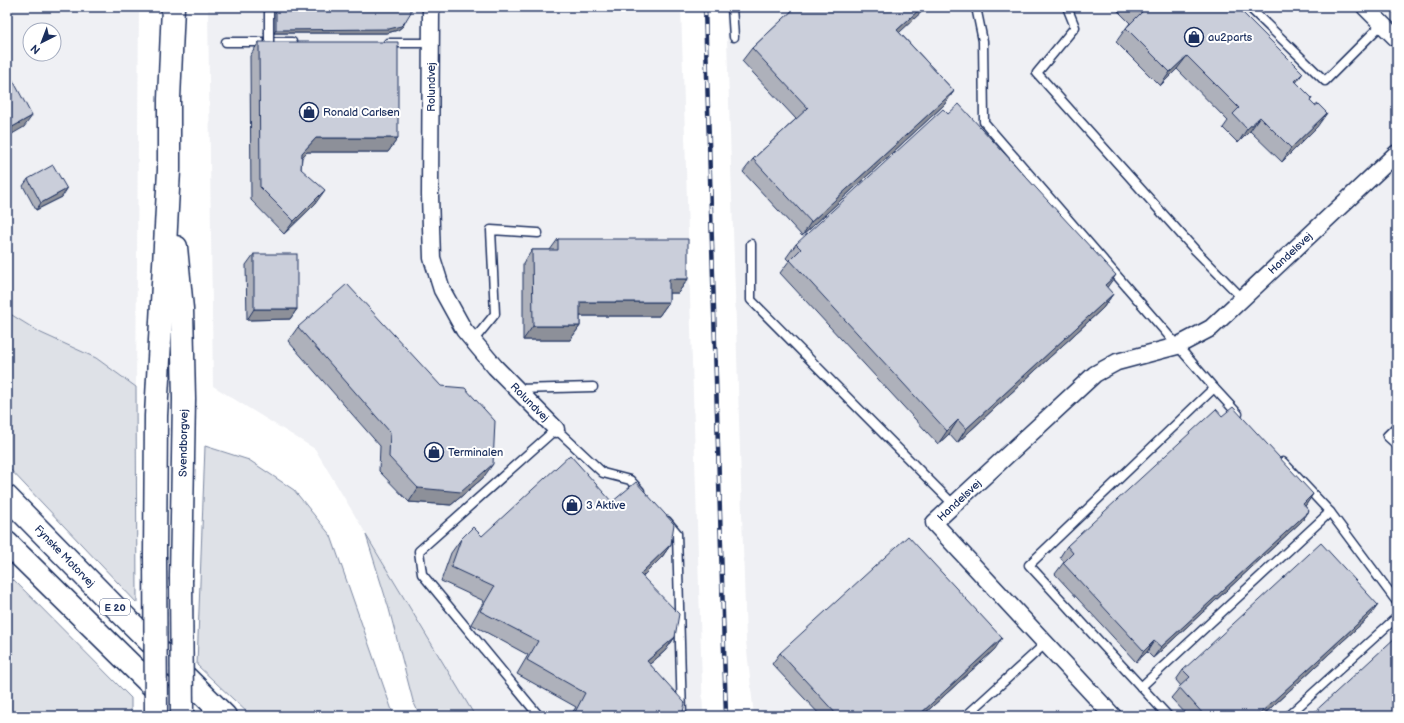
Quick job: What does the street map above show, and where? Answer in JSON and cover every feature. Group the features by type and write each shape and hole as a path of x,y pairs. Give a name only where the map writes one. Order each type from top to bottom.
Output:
{"main road":[{"name":"Svendborgvej","path":"161,7 169,99"},
{"name":"Svendborgvej","path":"156,716 156,416 169,170 169,99 173,7"},
{"name":"Svendborgvej","path":"169,170 182,309 184,399 181,578 182,716"},
{"name":"Fynske Motorvej","path":"7,497 117,610 225,716"},
{"name":"E 20","path":"7,543 182,716"}],"street":[{"name":"Rolundvej","path":"431,7 430,184 432,258 442,290 464,330 495,367 556,428"},
{"path":"1365,7 1397,39"},
{"name":"Handelsvej","path":"1113,716 934,524 1095,374 1117,362 1177,346 1211,328 1397,153"}],"lane":[{"path":"732,7 734,38"},
{"path":"976,7 983,41 984,122 1177,346 1246,422"},
{"path":"1068,7 1075,28 1037,73 1196,251 1242,298"},
{"path":"1249,7 1325,81 1382,24"},
{"path":"269,10 269,56"},
{"path":"226,42 300,42"},
{"path":"377,42 431,43"},
{"path":"473,341 495,314 491,230 538,232"},
{"path":"751,244 751,300 954,504"},
{"path":"517,389 593,387"},
{"path":"1168,716 1028,565 1214,388"},
{"path":"1397,426 1387,436 1397,445"},
{"path":"556,428 604,473 630,480 646,498"},
{"name":"Rolundvej","path":"539,716 422,574 419,551 556,428"},
{"path":"1277,456 1330,512 1397,602"},
{"path":"1141,687 1330,512"},
{"path":"662,515 678,533 682,716"},
{"path":"1288,716 1397,617"},
{"path":"966,716 1046,643"}],"shaded area":[{"path":"7,7 139,7 136,387 96,358 41,333 7,312"},
{"path":"208,7 681,7 703,716 475,716 315,449 213,386"},
{"path":"726,7 1397,7 1397,716 754,716 746,641"},
{"path":"7,312 41,333 96,358 136,387 137,603 7,466"},
{"path":"205,446 249,460 294,490 331,536 394,716 251,716 197,665"},
{"path":"366,535 475,716 420,716 413,701 389,609"},
{"path":"7,573 131,698 131,716 7,716"}],"building":[{"path":"276,7 411,7 411,12 401,26 389,29 276,30"},
{"path":"796,7 922,7 897,30 954,91 811,222 753,159 808,108 752,48"},
{"path":"1138,7 1237,7 1303,73 1295,81 1312,98 1310,101 1315,106 1318,104 1327,113 1291,148 1260,117 1247,129 1233,114 1239,108 1187,56 1170,72 1126,28 1142,12"},
{"path":"259,42 398,42 398,138 316,138 302,153 301,169 325,190 294,221 260,187"},
{"path":"7,69 32,116 7,130"},
{"path":"959,104 1116,275 1105,285 1113,294 966,429 958,420 947,431 790,260 801,249 796,244 943,109 948,114"},
{"path":"53,165 67,189 41,203 28,179"},
{"path":"558,239 688,239 688,279 669,279 669,302 580,302 580,326 533,326 532,250 558,250"},
{"path":"254,254 297,254 297,309 254,309"},
{"path":"347,284 441,386 465,388 495,421 493,464 461,492 418,488 389,457 390,432 298,327"},
{"path":"1233,407 1313,494 1303,504 1309,511 1161,647 1154,641 1144,651 1063,563 1073,553 1067,546 1216,409 1222,416"},
{"path":"570,455 612,502 636,482 674,524 671,544 640,574 679,614 675,637 647,661 685,703 682,716 573,716 585,693 527,660 538,641 480,611 494,587 451,567 461,539 473,527 482,536"},
{"path":"908,536 1002,638 918,716 838,716 780,653"},
{"path":"1321,543 1378,605 1257,716 1205,716 1179,687 1190,677 1183,670"},
{"path":"1397,636 1397,716 1310,716"}],"railway":[{"path":"705,7 726,716"}],"place":[{"name":"au2parts","path":"1194,37"},
{"name":"Ronald Carlsen","path":"309,112"},
{"name":"Terminalen","path":"434,452"},
{"name":"3 Aktive","path":"572,505"}]}
